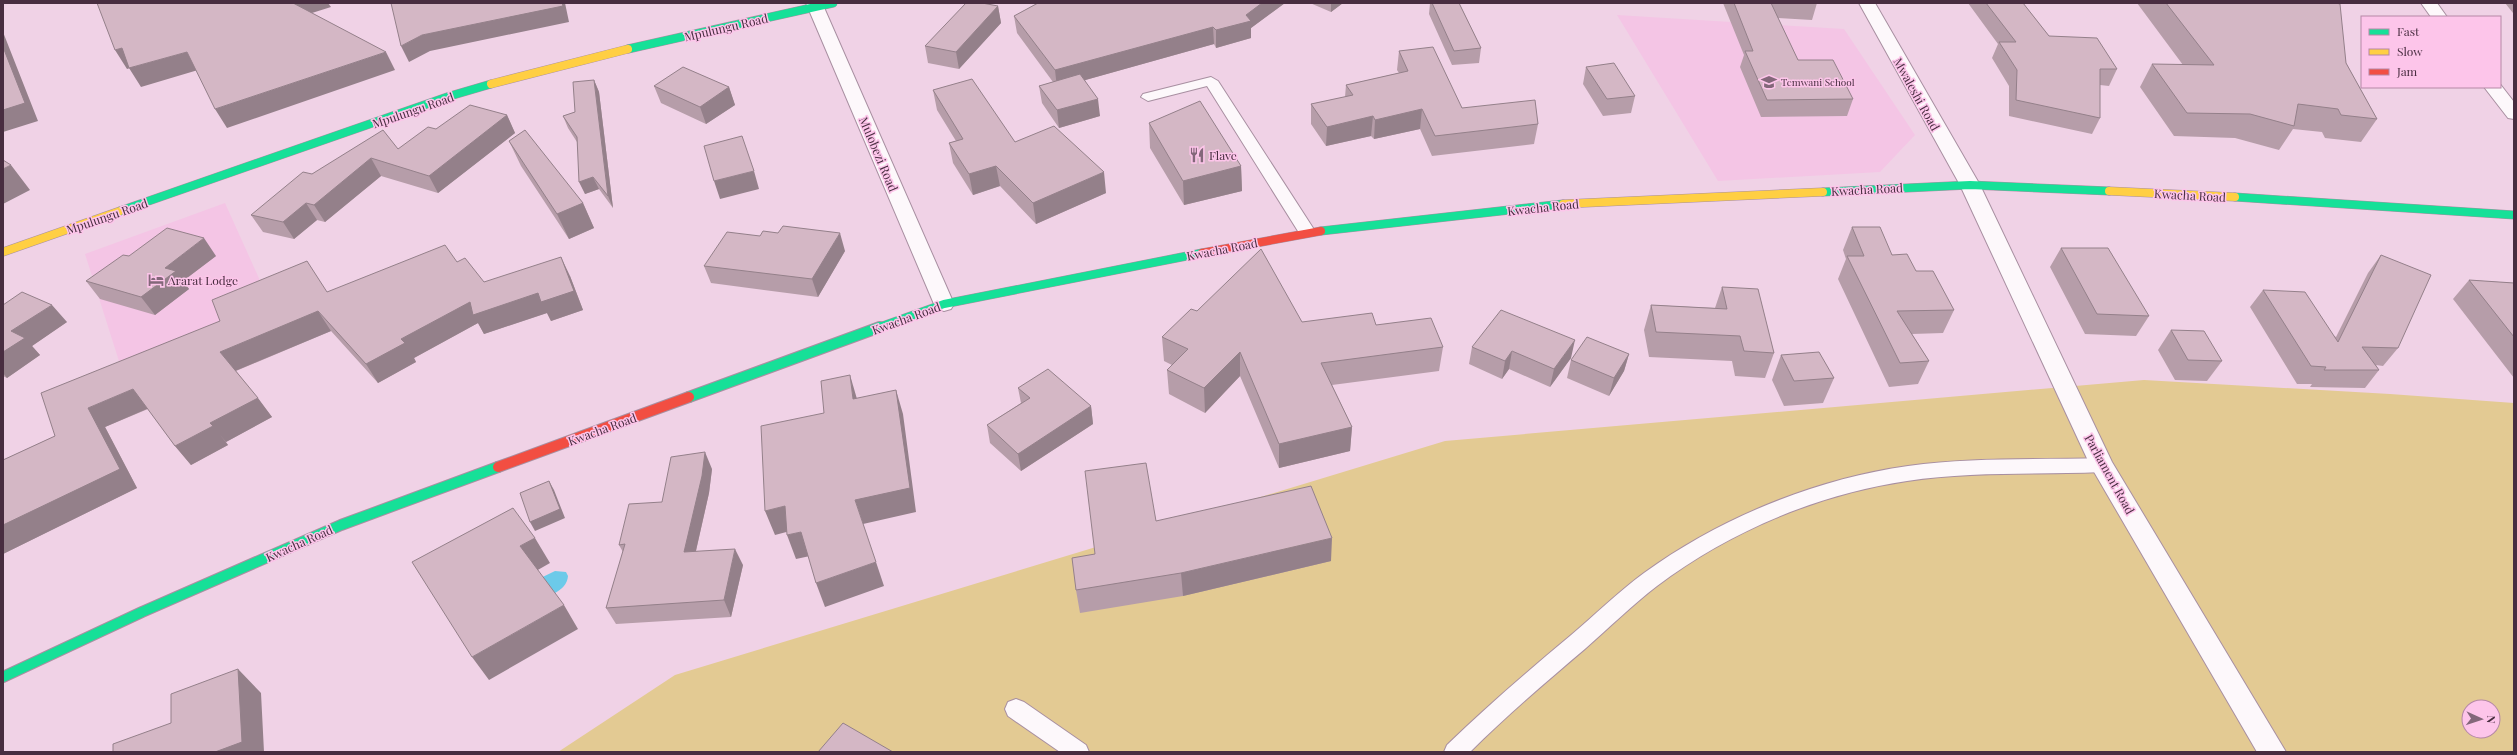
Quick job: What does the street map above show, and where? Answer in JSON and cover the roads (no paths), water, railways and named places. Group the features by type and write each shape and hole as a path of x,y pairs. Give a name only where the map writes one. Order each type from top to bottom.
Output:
{"main road":[{"name":"Mpulungu Road","path":"3,252 450,96 575,61 821,4"},
{"name":"Kwacha Road","path":"3,676 142,612 341,525 944,304 1307,232 1571,203 1970,185 2271,199 2514,214"}],"street":[{"name":"Mwaleshi Road","path":"1867,3 1970,185"},
{"path":"2429,3 2439,16"},
{"name":"Mulobezi Road","path":"821,4 944,304"},
{"path":"2494,88 2514,114"},
{"name":"Parliament Road","path":"1970,185 2102,465 2272,752"}],"lane":[{"path":"1148,97 1211,81 1307,232"},
{"path":"1455,752 1494,712 1660,572 1737,527 1817,496 1882,478 1962,468 2102,465"},
{"path":"1016,709 1078,752"}],"water":[{"path":"555,571 566,572 568,576 567,582 560,590 532,603 522,587"}],"place":[{"name":"Temwani School","path":"1769,82"},
{"name":"Flave","path":"1197,155"},
{"name":"Ararat Lodge","path":"156,280"}]}
